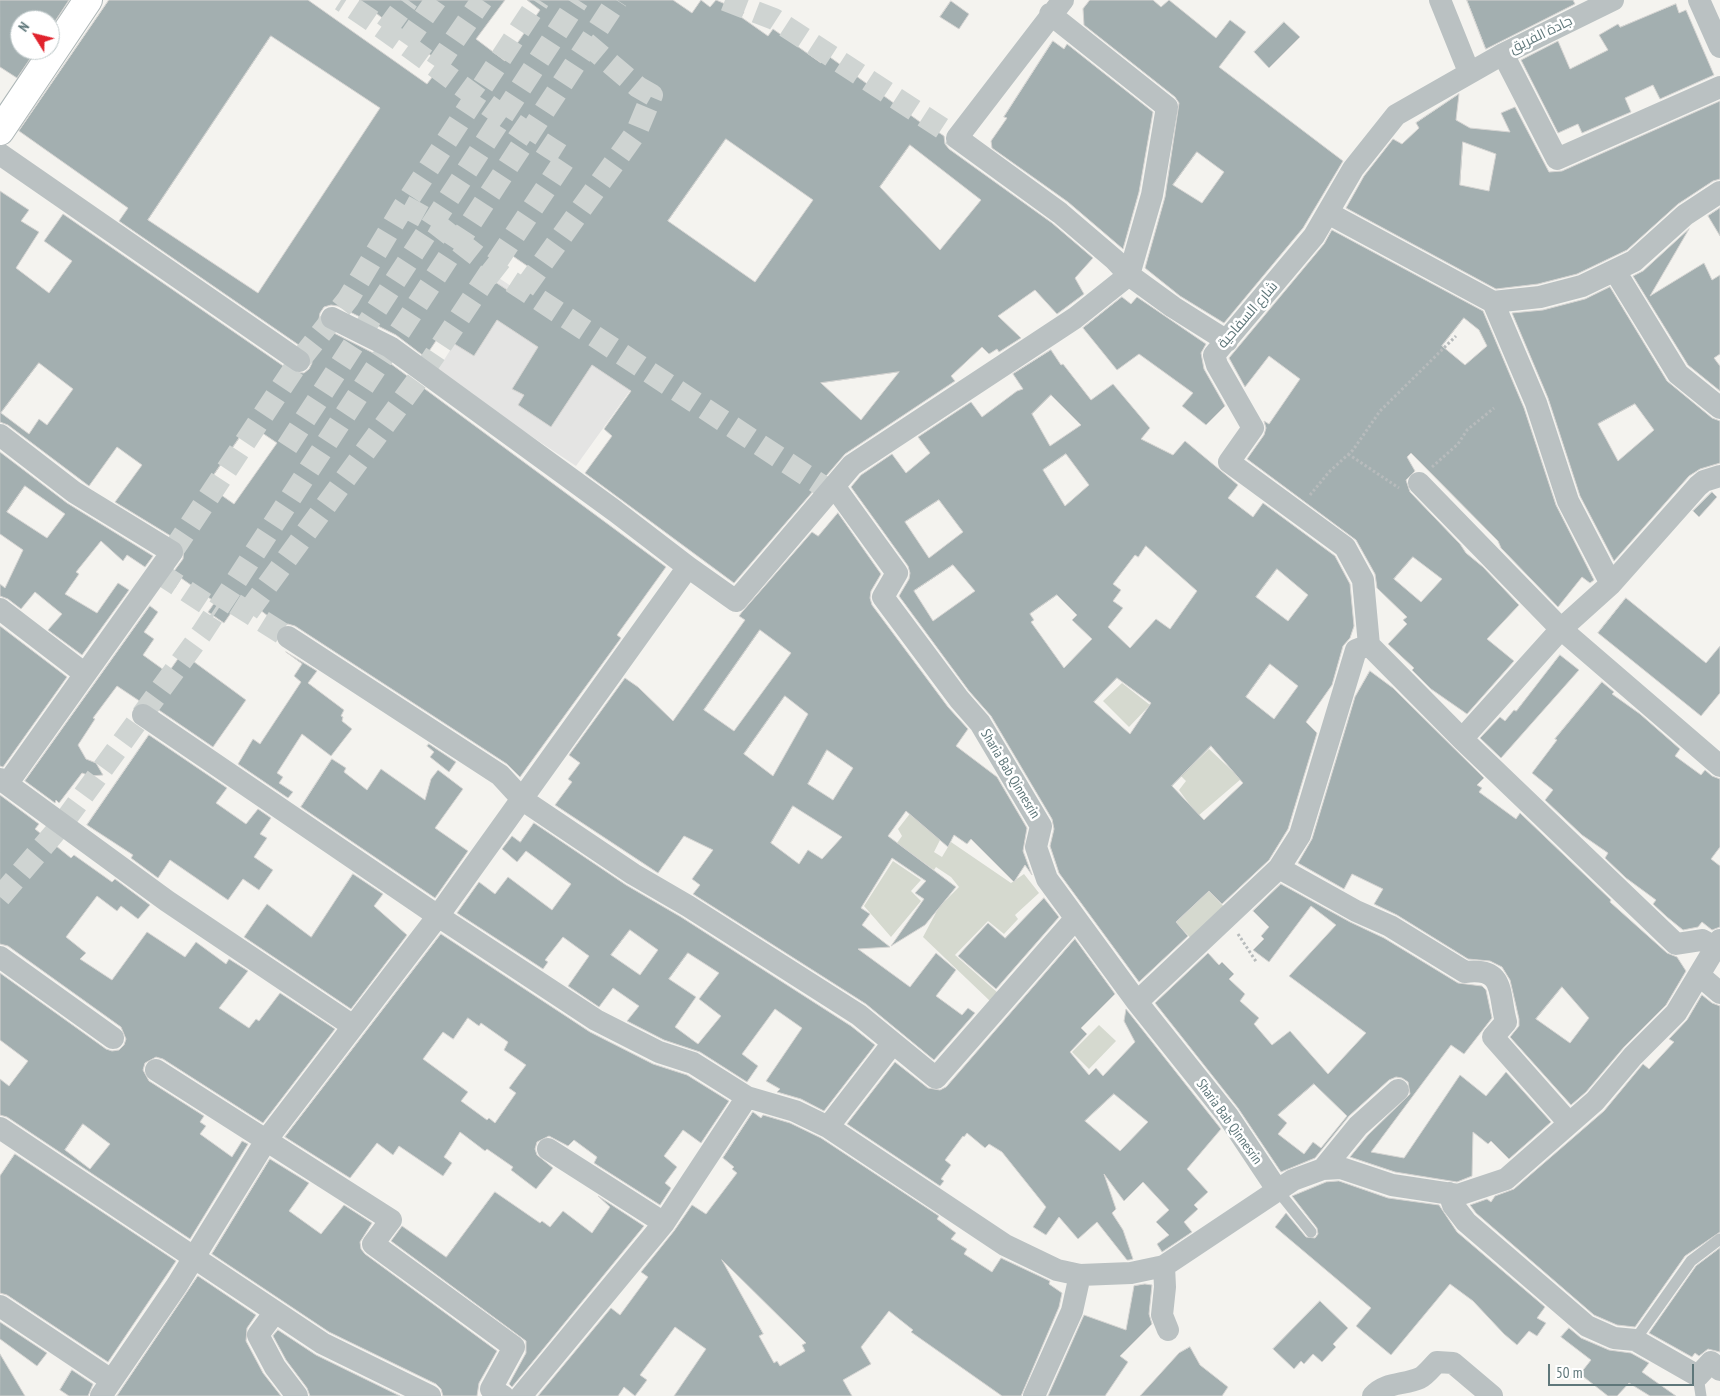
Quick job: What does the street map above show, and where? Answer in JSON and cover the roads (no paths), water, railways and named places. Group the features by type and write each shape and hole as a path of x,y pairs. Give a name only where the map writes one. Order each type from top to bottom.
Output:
{"street":[{"path":"88,0 3,125 299,361"},
{"path":"1440,0 1469,72"},
{"name":"جادة الفريق","path":"1469,72 1613,0"},
{"path":"1699,0 1720,47"},
{"path":"332,318 390,347 736,601 852,465 1075,318 1129,275 1152,195 1167,107 1056,7 957,138 1060,213 1116,260 1129,275 1173,307 1227,342"},
{"path":"1502,54 1557,159 1720,87"},
{"name":"شارع السفاحية","path":"1369,645 1363,580 1345,547 1229,462 1253,428 1217,365 1214,355 1227,342 1314,236 1353,169 1396,115 1469,72"},
{"path":"1328,213 1494,302 1540,297 1582,286 1634,261 1685,215 1720,192"},
{"path":"1615,270 1678,374 1720,408"},
{"path":"1494,302 1536,403 1568,501 1611,584"},
{"path":"0,435 74,492 172,552 86,674 4,781 167,901 353,1026"},
{"path":"1462,739 1561,629 1611,584 1698,486 1704,481 1720,476"},
{"path":"1420,483 1561,629 1717,758"},
{"name":"Sharia Bab Qinnesrin","path":"834,486 897,573 883,597 960,700 980,723 1041,826 1036,847 1047,879 1137,1002 1228,1116 1278,1191"},
{"path":"0,1306 106,1388 176,1285 267,1139 438,916 523,800 688,567"},
{"path":"0,609 86,674"},
{"path":"288,637 500,775 523,800 633,874 688,906 859,1015 936,1078 1075,919"},
{"path":"143,715 438,916 596,1020 659,1052 693,1063 747,1097 794,1111 828,1127 1005,1245 1057,1270 1080,1275 1132,1273 1164,1266 1292,1180 1323,1169 1341,1168 1392,1185 1458,1195 1506,1179 1595,1101 1633,1056 1676,1013 1718,944 1702,940 1676,944 1462,739 1369,645 1356,650 1300,835 1279,868 1137,1002"},
{"path":"1279,868 1356,911 1390,926 1466,972 1479,970 1489,972 1500,984 1506,1022 1493,1038 1569,1123"},
{"path":"0,957 112,1038"},
{"path":"1699,975 1720,993"},
{"path":"828,1127 893,1043"},
{"path":"156,1070 267,1139 391,1220 374,1244 514,1347 494,1394"},
{"path":"1323,1169 1363,1121 1398,1090"},
{"path":"521,1396 664,1223 747,1097"},
{"path":"0,1128 330,1348 430,1396"},
{"path":"548,1149 664,1223"},
{"path":"1450,1193 1452,1205 1466,1222 1578,1319 1614,1338 1635,1340 1710,1371"},
{"path":"1164,1266 1165,1287 1162,1315 1168,1330"},
{"path":"1034,1396 1072,1311 1080,1275"},
{"path":"275,1312 258,1335 275,1368 297,1396"},
{"path":"1373,1396 1377,1391 1397,1390 1421,1378 1437,1362 1453,1363 1492,1396"}],"lane":[{"path":"1278,1191 1311,1232"},
{"path":"1635,1340 1691,1261 1720,1239"}],"tunnel":[{"path":"248,612 424,371 566,158 509,120 341,0"},
{"path":"386,30 408,0"},
{"path":"405,44 436,0"},
{"path":"436,67 482,0"},
{"path":"172,552 299,361 348,299 404,206 539,0"},
{"path":"287,447 578,0"},
{"path":"0,897 63,823 202,633 617,0"},
{"path":"725,0 774,19 957,138"},
{"path":"524,289 637,131 652,95 638,87 586,43"},
{"path":"404,206 435,223 503,276 830,491"},
{"path":"159,573 217,611"},
{"path":"235,604 288,637"}]}
